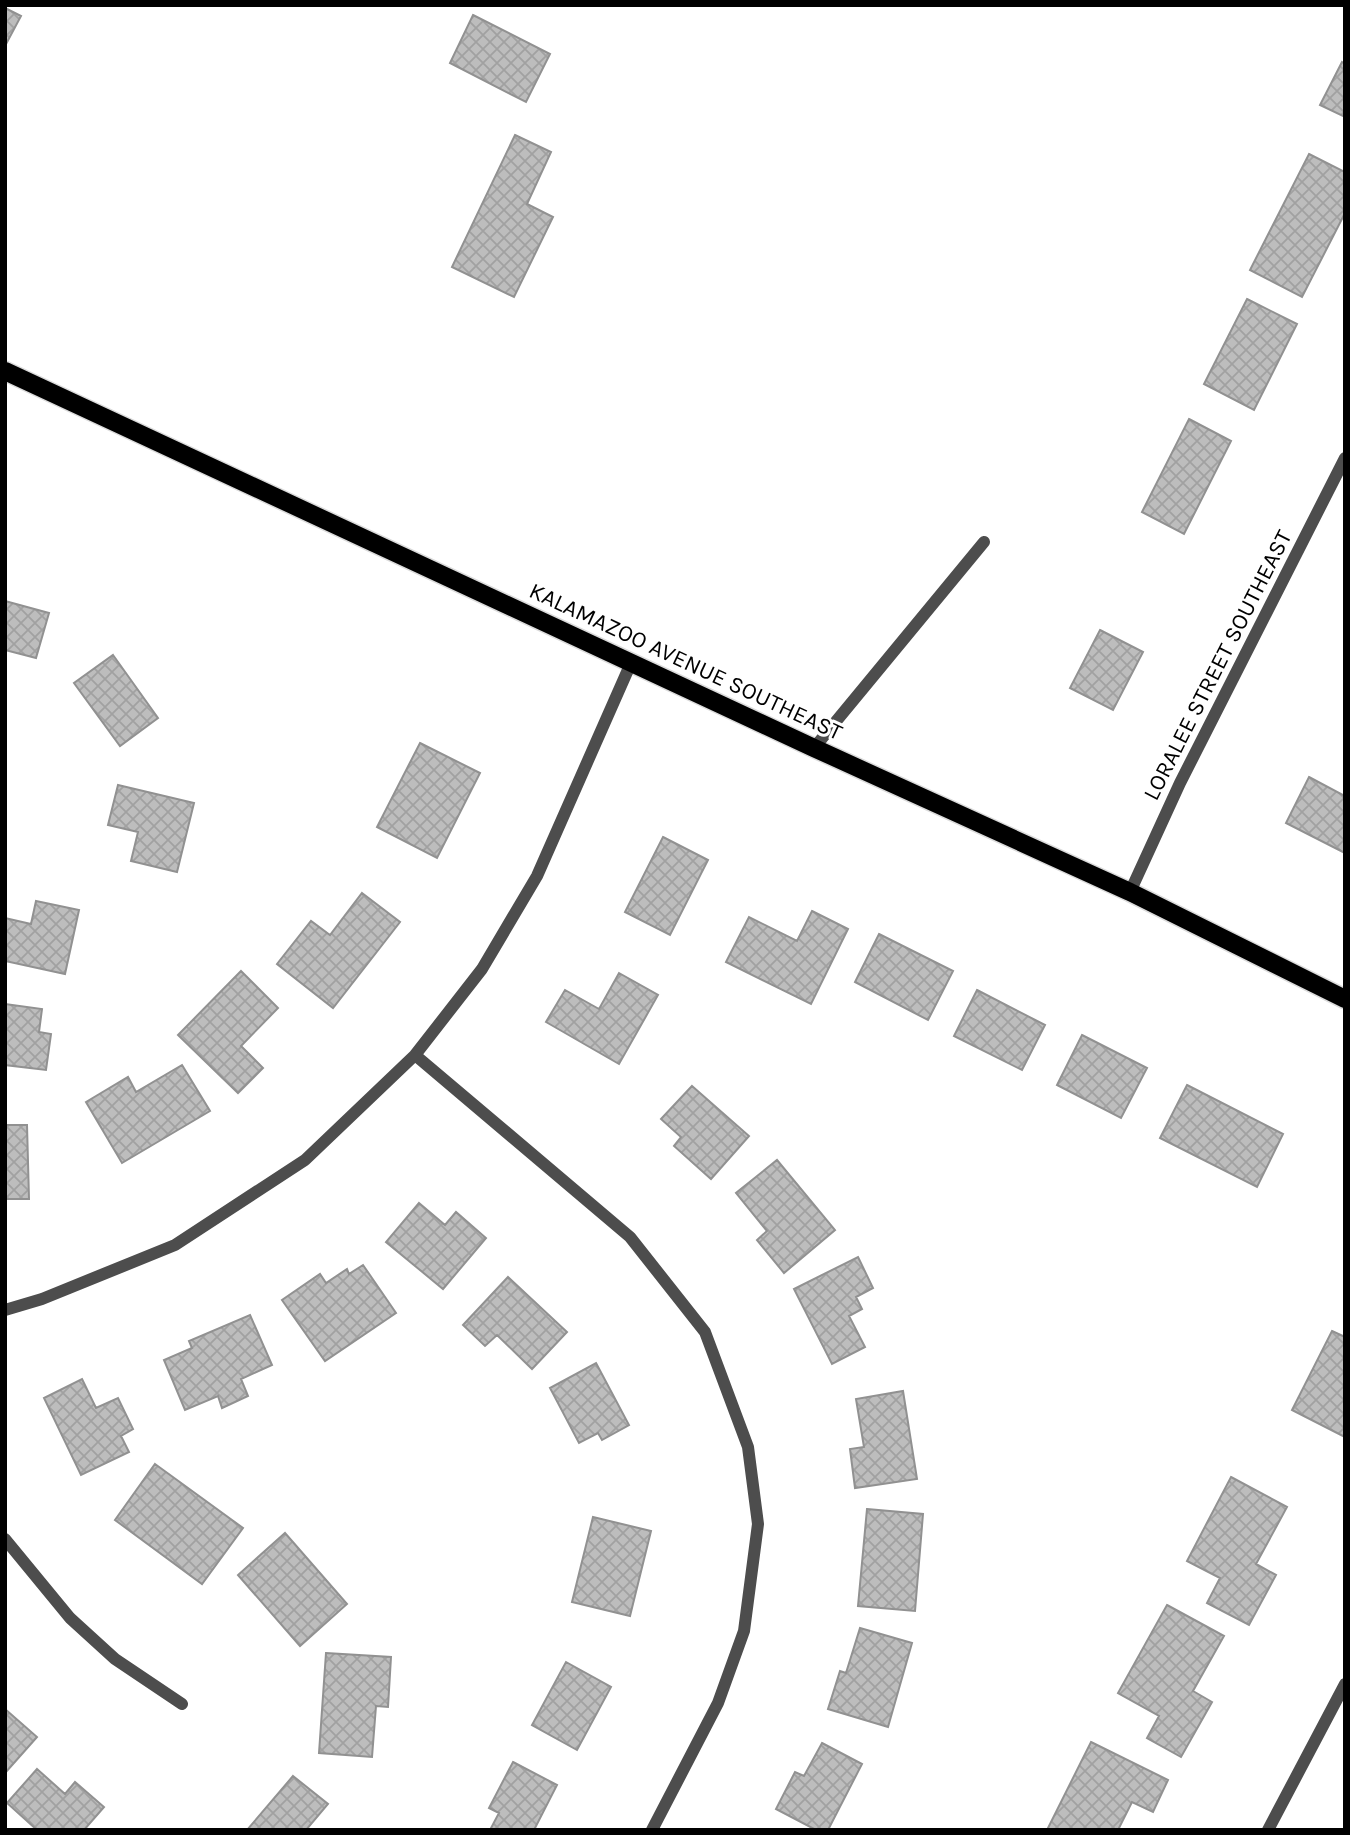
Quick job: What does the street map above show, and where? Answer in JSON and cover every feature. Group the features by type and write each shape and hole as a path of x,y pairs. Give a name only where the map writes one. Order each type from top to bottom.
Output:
{"main road":[{"name":"KALAMAZOO AVENUE SOUTHEAST","path":"5,371 814,748 1130,892 1345,999"}],"street":[{"name":"LORALEE STREET SOUTHEAST","path":"1130,892 1186,771 1345,458"},
{"path":"814,748 984,542"},
{"path":"5,1310 175,1245 305,1160 415,1055 482,969 537,876 631,663"},
{"path":"415,1055 630,1237 705,1332 748,1447 758,1524 744,1631 718,1703 652,1830"},
{"path":"5,1539 69,1618 115,1659 182,1704"},
{"path":"1268,1830 1345,1684"}],"building":[{"path":"5,8 21,16 5,46"},
{"path":"473,15 550,54 526,102 450,63"},
{"path":"1342,62 1345,64 1345,117 1320,105"},
{"path":"515,135 551,152 527,204 553,217 514,297 452,267"},
{"path":"1309,154 1345,172 1345,213 1302,297 1250,270"},
{"path":"1247,299 1297,324 1254,410 1204,384"},
{"path":"1189,419 1231,441 1184,534 1142,512"},
{"path":"5,601 49,613 36,658 5,650"},
{"path":"1100,630 1143,652 1113,710 1070,688"},
{"path":"113,655 158,718 120,746 74,683"},
{"path":"420,743 480,773 437,858 377,827"},
{"path":"1309,777 1345,796 1345,853 1286,823"},
{"path":"118,785 194,803 177,872 131,861 138,832 108,825"},
{"path":"663,837 708,860 670,935 625,912"},
{"path":"362,893 400,922 333,1008 277,964 311,921 330,935"},
{"path":"36,901 79,910 65,974 5,961 5,918 31,924"},
{"path":"812,911 848,929 811,1004 726,962 749,917 797,941"},
{"path":"879,934 953,971 928,1020 855,982"},
{"path":"241,971 278,1008 241,1046 263,1068 238,1093 178,1035"},
{"path":"619,973 658,995 619,1064 546,1022 565,990 599,1009"},
{"path":"977,990 1045,1025 1022,1070 954,1036"},
{"path":"5,1004 42,1009 39,1032 51,1034 46,1070 5,1065"},
{"path":"1082,1035 1147,1068 1121,1118 1057,1085"},
{"path":"182,1065 210,1111 122,1163 86,1102 128,1077 136,1092"},
{"path":"1187,1085 1283,1134 1257,1187 1160,1138"},
{"path":"692,1086 749,1136 711,1179 674,1146 681,1137 661,1119"},
{"path":"5,1125 27,1125 29,1199 5,1199"},
{"path":"777,1160 835,1230 784,1273 757,1240 767,1231 736,1193"},
{"path":"419,1203 445,1225 456,1212 486,1238 443,1289 386,1242"},
{"path":"858,1257 873,1288 856,1297 862,1309 849,1316 865,1347 832,1364 794,1289"},
{"path":"363,1265 396,1313 325,1361 282,1300 320,1274 326,1283 347,1269 349,1274"},
{"path":"508,1277 567,1332 532,1369 497,1335 485,1346 463,1325"},
{"path":"250,1315 272,1365 241,1379 248,1396 222,1408 218,1396 185,1410 164,1360 192,1348 189,1341"},
{"path":"1332,1331 1345,1337 1345,1437 1292,1410"},
{"path":"596,1363 629,1425 602,1440 598,1433 579,1443 550,1388"},
{"path":"82,1379 96,1408 118,1398 133,1429 121,1436 129,1452 81,1475 44,1398"},
{"path":"903,1391 917,1479 855,1488 850,1449 864,1447 856,1399"},
{"path":"155,1464 243,1528 202,1584 115,1520"},
{"path":"1231,1477 1287,1507 1256,1564 1276,1575 1249,1625 1207,1603 1220,1578 1187,1561"},
{"path":"867,1509 923,1514 915,1611 858,1606"},
{"path":"593,1517 651,1531 630,1616 572,1602"},
{"path":"285,1533 347,1604 300,1646 238,1575"},
{"path":"1167,1605 1224,1636 1193,1691 1212,1702 1181,1757 1147,1738 1159,1716 1118,1693"},
{"path":"860,1628 912,1643 888,1727 828,1709 840,1671 846,1673"},
{"path":"326,1653 391,1657 388,1707 376,1706 372,1757 319,1753"},
{"path":"566,1662 611,1687 577,1750 532,1725"},
{"path":"5,1709 37,1737 5,1773"},
{"path":"1091,1742 1168,1780 1153,1812 1132,1802 1118,1830 1047,1830"},
{"path":"822,1743 862,1764 828,1830 816,1830 776,1809 795,1772 804,1776"},
{"path":"513,1762 557,1785 534,1830 490,1830 499,1813 489,1808"},
{"path":"37,1769 65,1794 75,1782 104,1807 84,1830 37,1830 7,1803"},
{"path":"293,1776 328,1804 306,1830 247,1830"}]}
